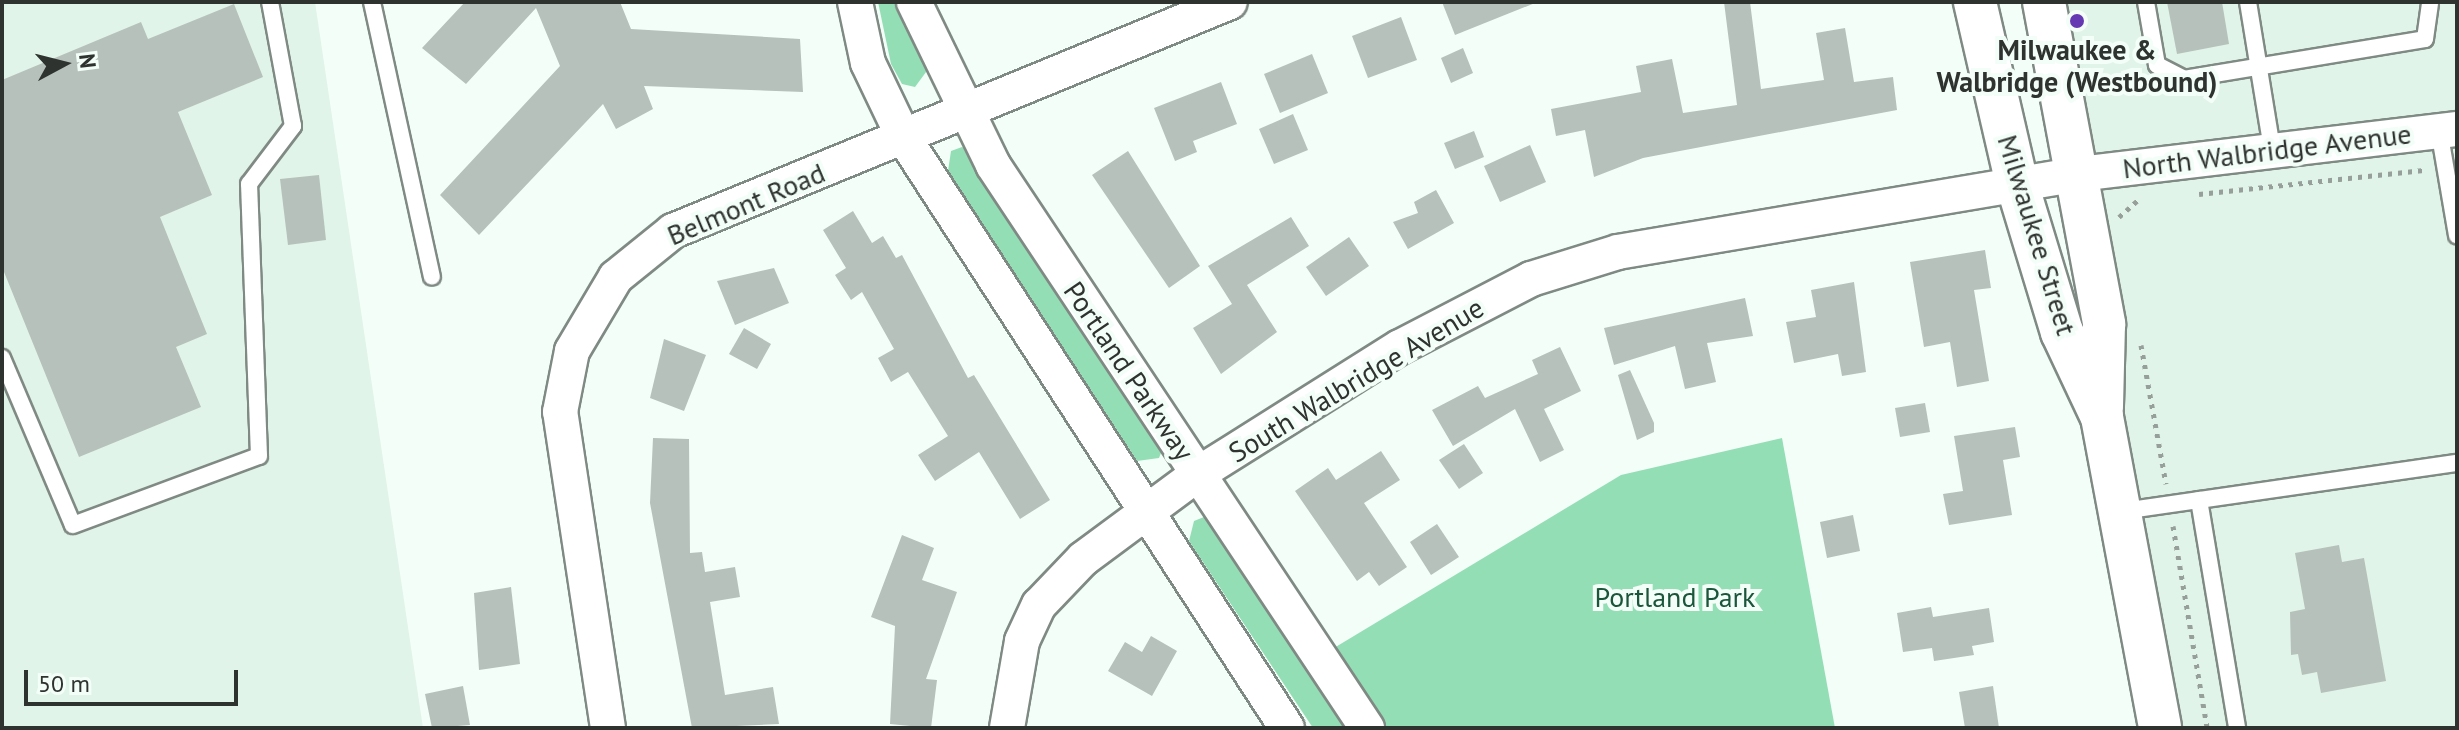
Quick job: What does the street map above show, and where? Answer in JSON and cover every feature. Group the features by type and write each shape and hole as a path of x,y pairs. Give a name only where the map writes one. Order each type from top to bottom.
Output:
{"street":[{"path":"855,2 868,63 904,138 1287,728"},
{"name":"Portland Parkway","path":"914,2 962,111 1367,728"},
{"name":"Belmont Road","path":"608,728 560,444 563,381 584,323 616,277 673,231 1230,2"},
{"name":"Milwaukee Street","path":"1975,2 2017,184 2062,332 2102,417 2123,511 2160,728"},
{"name":"Milwaukee Street","path":"2044,2 2104,324 2102,417"},
{"name":"North Walbridge Avenue","path":"2078,174 2272,148 2448,130"},
{"name":"South Walbridge Avenue","path":"1007,728 1022,641 1039,605 1144,511 1400,347 1531,279 1618,252 2078,174"}],"lane":[{"path":"2,358 73,525 259,456 249,184 293,126 270,2"},
{"path":"372,2 432,277"},
{"path":"2146,2 2157,65 2184,79 2425,39 2430,2"},
{"path":"2248,2 2263,66 2272,148"},
{"path":"2448,130 2446,168 2457,235"},
{"path":"2123,511 2457,463"},
{"path":"2199,500 2237,728"}],"path":[{"path":"2184,195 2446,168"},
{"path":"2120,231 2123,209 2156,198"},
{"path":"2140,337 2207,728"}],"shaded area":[{"path":"2,2 315,2 423,728 2,728"},
{"path":"2044,2 2457,2 2457,728 2160,728"}],"green space":[{"path":"878,2 903,2 929,68 915,87 902,84 891,64"},
{"path":"962,147 972,151 1163,448 1159,458 1137,461 948,171 951,151"},
{"name":"Portland Park","path":"1782,438 1835,728 1380,728 1329,651 1621,475"},
{"path":"1204,517 1215,523 1353,728 1313,728 1189,541 1194,521"}],"building":[{"path":"465,2 620,2 631,29 800,39 803,92 644,86 653,109 616,129 603,104 479,235 440,195 560,66 536,8 466,84 422,48"},
{"path":"1442,2 1534,2 1535,3 1455,35"},
{"path":"1724,2 1750,2 1761,89 1824,80 1816,33 1845,28 1854,82 1893,77 1897,110 1643,158 1594,177 1585,130 1556,136 1551,109 1641,92 1636,66 1672,59 1683,113 1737,105"},
{"path":"2167,2 2222,2 2229,44 2177,54"},
{"path":"234,4 263,77 178,112 212,195 160,217 207,334 176,347 201,407 79,457 2,267 2,80 141,22 148,39"},
{"path":"1401,17 1417,60 1368,78 1352,36"},
{"path":"1463,48 1473,73 1451,83 1441,58"},
{"path":"1312,54 1328,93 1280,113 1264,74"},
{"path":"1221,82 1237,124 1193,141 1197,152 1175,161 1154,108"},
{"path":"1293,114 1308,150 1274,164 1259,129"},
{"path":"1474,131 1484,157 1455,169 1444,143"},
{"path":"1530,145 1546,182 1500,202 1484,166"},
{"path":"1128,151 1200,266 1169,288 1092,175"},
{"path":"319,175 326,240 288,245 280,179"},
{"path":"1436,190 1454,223 1408,249 1393,222 1418,213 1414,202"},
{"path":"853,211 872,243 883,236 896,258 902,255 968,378 974,375 1050,500 1020,519 979,452 935,481 918,455 948,436 908,372 891,382 878,358 894,349 862,292 851,300 835,275 846,268 823,230"},
{"path":"1291,217 1309,246 1247,285 1277,332 1221,374 1193,328 1232,304 1208,266"},
{"path":"1349,237 1369,266 1326,296 1306,267"},
{"path":"1985,250 1991,288 1974,290 1989,381 1957,387 1950,342 1924,347 1910,262"},
{"path":"774,268 789,303 735,325 717,281"},
{"path":"1854,282 1866,372 1842,376 1838,354 1794,363 1786,322 1816,317 1811,290"},
{"path":"1745,298 1753,336 1707,343 1716,382 1685,389 1675,346 1614,365 1604,328"},
{"path":"744,328 771,344 757,369 729,354"},
{"path":"664,339 706,355 684,411 650,398"},
{"path":"1560,347 1581,391 1544,409 1564,450 1540,462 1515,409 1453,446 1432,410 1478,386 1485,398 1538,374 1532,360"},
{"path":"1630,370 1654,423 1654,432 1637,440 1618,375"},
{"path":"1925,403 1930,432 1900,437 1895,408"},
{"path":"2015,427 2020,457 2003,460 2012,515 1949,525 1943,494 1963,491 1954,436"},
{"path":"653,438 689,439 690,553 702,552 705,572 735,567 740,597 710,602 725,695 773,687 779,724 692,728 650,503"},
{"path":"1464,444 1483,473 1459,489 1439,460"},
{"path":"1381,451 1400,480 1364,503 1407,567 1379,586 1369,572 1357,581 1295,491 1328,468 1336,480"},
{"path":"1853,515 1860,551 1827,558 1820,522"},
{"path":"1437,524 1459,557 1431,575 1410,542"},
{"path":"902,535 934,548 922,580 957,592 926,679 937,680 931,728 890,724 895,626 871,617"},
{"path":"2339,545 2342,562 2364,558 2386,681 2321,693 2317,672 2302,675 2298,654 2291,655 2290,612 2305,609 2295,553"},
{"path":"511,587 520,664 479,670 474,593"},
{"path":"1931,607 1933,617 1989,608 1994,642 1972,646 1974,655 1934,661 1932,648 1903,652 1897,613"},
{"path":"1151,636 1177,651 1152,696 1108,671 1125,642 1142,652"},
{"path":"463,686 470,725 432,728 425,694"},
{"path":"1993,686 1999,728 1965,728 1959,692"}],"place":[{"name":"Milwaukee & Walbridge (Westbound)","path":"2077,21"}]}
